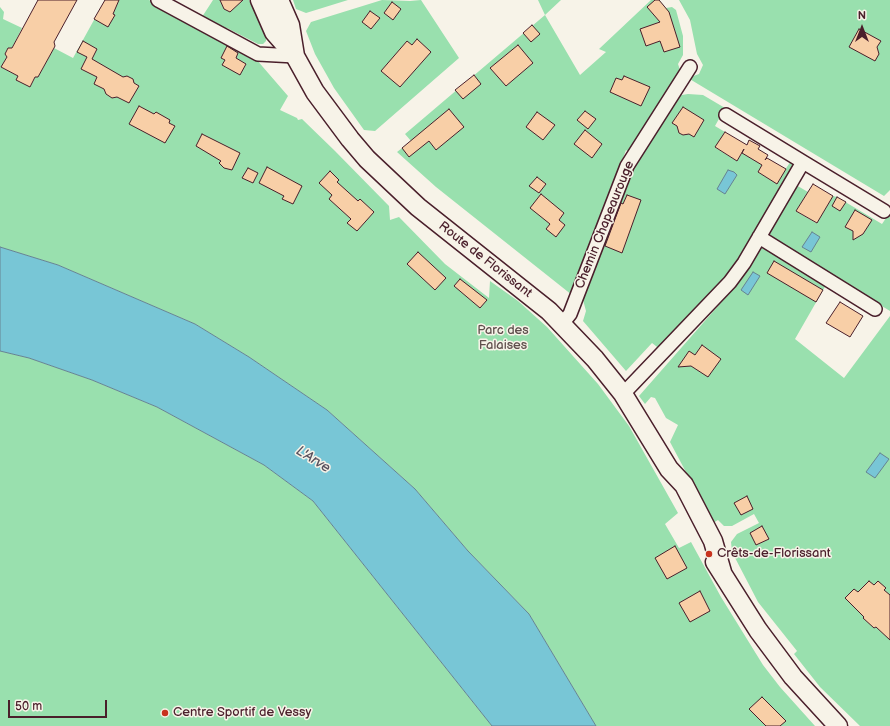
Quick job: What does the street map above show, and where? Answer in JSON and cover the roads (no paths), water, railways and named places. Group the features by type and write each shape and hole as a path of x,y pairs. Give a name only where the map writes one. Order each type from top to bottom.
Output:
{"main road":[{"name":"Route de Florissant","path":"260,0 274,32 295,56 306,78 326,107 367,159 418,207 517,285 562,324 595,359 623,394 669,469 684,485 714,541 722,572 758,630 793,677 838,726"},
{"name":"Route de Florissant","path":"279,0 290,25 295,56"}],"street":[{"path":"158,0 258,54 295,56"},
{"name":"Chemin Chapeaurouge","path":"562,324 570,314 627,166 690,67"},
{"path":"726,115 884,212"},
{"path":"623,394 730,282 744,263 803,162"},
{"path":"759,237 875,309"}],"water":[{"path":"728,170 737,175 725,194 717,189"},
{"path":"812,232 820,237 811,252 802,247"},
{"name":"L'Arve","path":"0,247 58,265 195,324 249,357 327,410 415,489 468,551 529,614 596,726 492,726 313,501 264,465 157,407 92,380 29,358 0,351"},
{"path":"753,272 760,276 748,295 741,290"},
{"path":"880,453 889,459 875,478 866,472"}],"place":[{"name":"Crêts-de-Florissant","path":"709,554"},
{"name":"Centre Sportif de Vessy","path":"165,713"}],"park label":[{"name":"Parc des Falaises","path":"503,338"}]}
